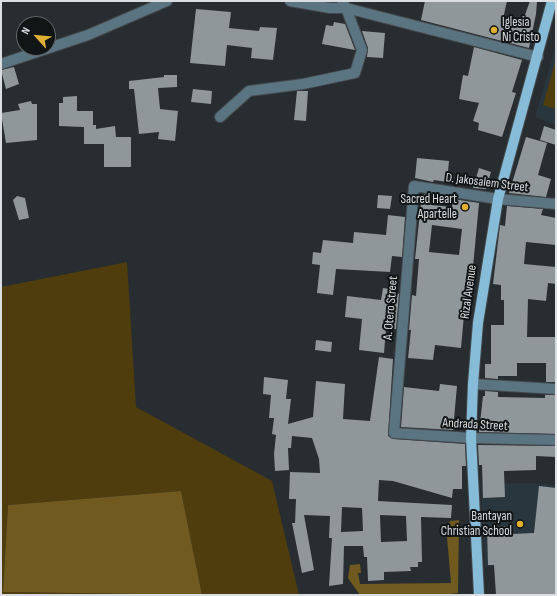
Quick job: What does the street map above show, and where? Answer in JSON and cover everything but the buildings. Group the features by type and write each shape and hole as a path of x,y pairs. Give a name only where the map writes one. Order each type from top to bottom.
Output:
{"main road":[{"name":"Rizal Avenue","path":"479,595 471,438 473,384 478,323 498,198 538,57 552,1"}],"street":[{"path":"1,64 88,35 168,1"},
{"path":"290,1 330,8 344,5 538,57"},
{"path":"220,117 249,91 303,84 355,73 362,50 344,5"},
{"name":"D. Jakosalem Street","path":"414,186 498,198 556,204"},
{"name":"A. Otero Street","path":"394,433 414,186"},
{"path":"473,384 556,389"},
{"name":"Andrada Street","path":"394,433 471,438 556,440"}],"shaded area":[{"path":"556,46 556,125 535,117"},
{"path":"556,59 556,109 543,105"},
{"path":"127,262 136,407 272,481 299,595 202,595 181,491 8,505 3,592 172,595 1,595 1,287"},
{"name":"Bantayan Christian School","path":"529,483 556,485 556,562 485,567 481,484"},
{"path":"181,491 202,595 3,592 8,505"},
{"path":"459,520 458,593 442,595 360,595 348,578 350,565 360,564 361,573 358,573 360,584 451,583 446,526 450,521"}],"place":[{"name":"Iglesia Ni Cristo","path":"494,30"},
{"name":"Sacred Heart Apartelle","path":"465,207"},
{"name":"Bantayan Christian School","path":"520,524"}]}
